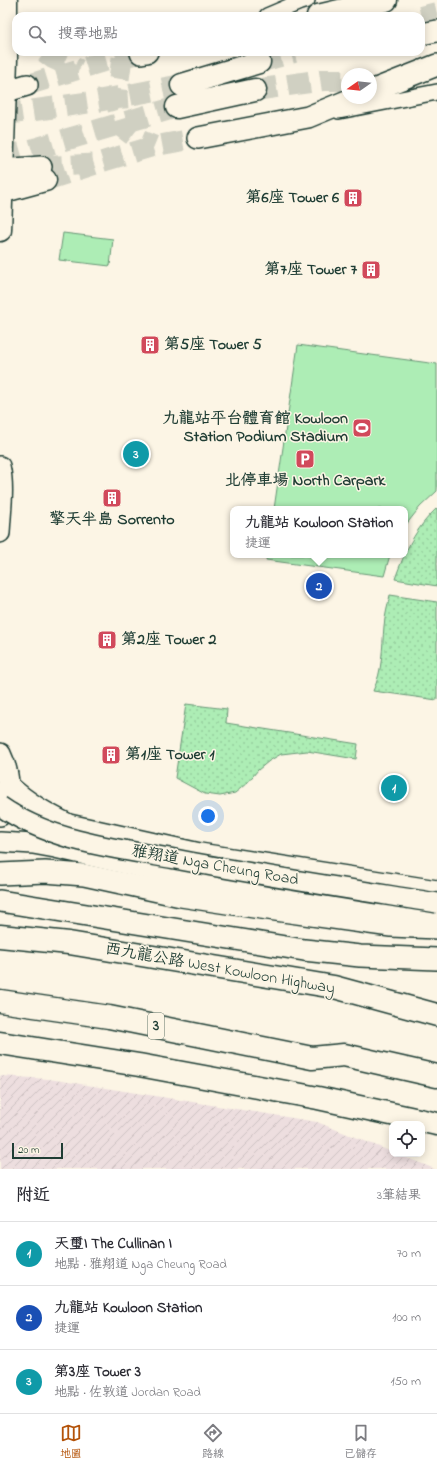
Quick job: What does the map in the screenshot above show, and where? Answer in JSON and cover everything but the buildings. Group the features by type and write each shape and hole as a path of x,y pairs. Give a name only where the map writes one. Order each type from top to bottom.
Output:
{"main road":[{"path":"335,12 386,0"},
{"path":"0,230 2,92 9,7"},
{"path":"425,33 437,31"},
{"path":"182,84 259,62"},
{"path":"377,89 437,65"},
{"path":"2,92 27,85"},
{"path":"177,107 256,90"},
{"path":"198,138 308,117 341,103"},
{"path":"1,170 43,173"},
{"path":"1,192 43,173"},
{"path":"0,754 4,763 9,785 6,800 0,815"},
{"name":"雅翔道 Nga Cheung Road","path":"0,874 45,872 84,876 181,896 254,907 391,926 437,928"},
{"path":"0,901 304,950 360,956 437,959"},
{"name":"西九龍公路 West Kowloon Highway","path":"0,936 69,943 334,987 437,1015"},
{"name":"3","path":"0,1001 109,1017 312,1058 344,1055 437,1076"},
{"path":"0,1043 139,1065 318,1098 437,1124"}],"street":[{"path":"276,12 307,0"},
{"path":"308,117 437,92"},
{"path":"0,466 2,473 0,533"},
{"name":"雅翔道 Nga Cheung Road","path":"9,785 25,799 70,824 200,853 437,890"},
{"name":"雅翔道 Nga Cheung Road","path":"0,806 13,815 44,830 99,846 236,871 437,903"},
{"name":"雅翔道 Nga Cheung Road","path":"0,842 33,844 55,848 182,877 437,915"}],"shaded area":[{"path":"0,1076 49,1079 317,1122 389,1151 389,1157 405,1157 435,1169 0,1169"}],"green space":[{"path":"63,233 113,239 110,266 59,260"},
{"name":"九龍站平台體育館 Kowloon Station Podium Stadium","path":"298,345 437,364 437,491 420,507 408,522 408,506 274,506"},
{"path":"437,508 437,586 395,579 404,558 408,558 408,549 412,541 429,516"},
{"path":"266,558 389,558 384,576 266,560"},
{"path":"390,595 437,602 437,700 373,691 379,675 384,622"},
{"path":"186,704 227,709 226,723 358,744 356,759 307,751 281,754 258,770 247,783 235,793 220,796 205,794 175,778"}],"tunnel":[{"path":"425,16 437,13"},
{"path":"50,56 79,70"},
{"path":"27,85 102,62 128,56"},
{"path":"259,62 280,56"},
{"path":"122,58 117,93 118,109 124,129 137,139 154,146"},
{"path":"255,90 323,80 341,80"},
{"path":"0,115 92,102 182,85"},
{"path":"0,159 177,107"},
{"path":"41,167 94,164 154,146 198,138"},
{"path":"45,180 94,164"}],"place":[{"name":"第6座 Tower 6","path":"353,198"},
{"name":"第7座 Tower 7","path":"371,270"},
{"name":"第5座 Tower 5","path":"150,345"},
{"name":"九龍站平台體育館 Kowloon Station Podium Stadium","path":"362,428"},
{"name":"第3座 Tower 3","path":"136,454"},
{"name":"北停車場 North Carpark","path":"305,459"},
{"name":"擎天半島 Sorrento","path":"112,498"},
{"name":"九龍站 Kowloon Station","path":"319,586"},
{"name":"第2座 Tower 2","path":"107,640"},
{"name":"第1座 Tower 1","path":"111,755"},
{"name":"天璽I The Cullinan I","path":"394,788"}]}
